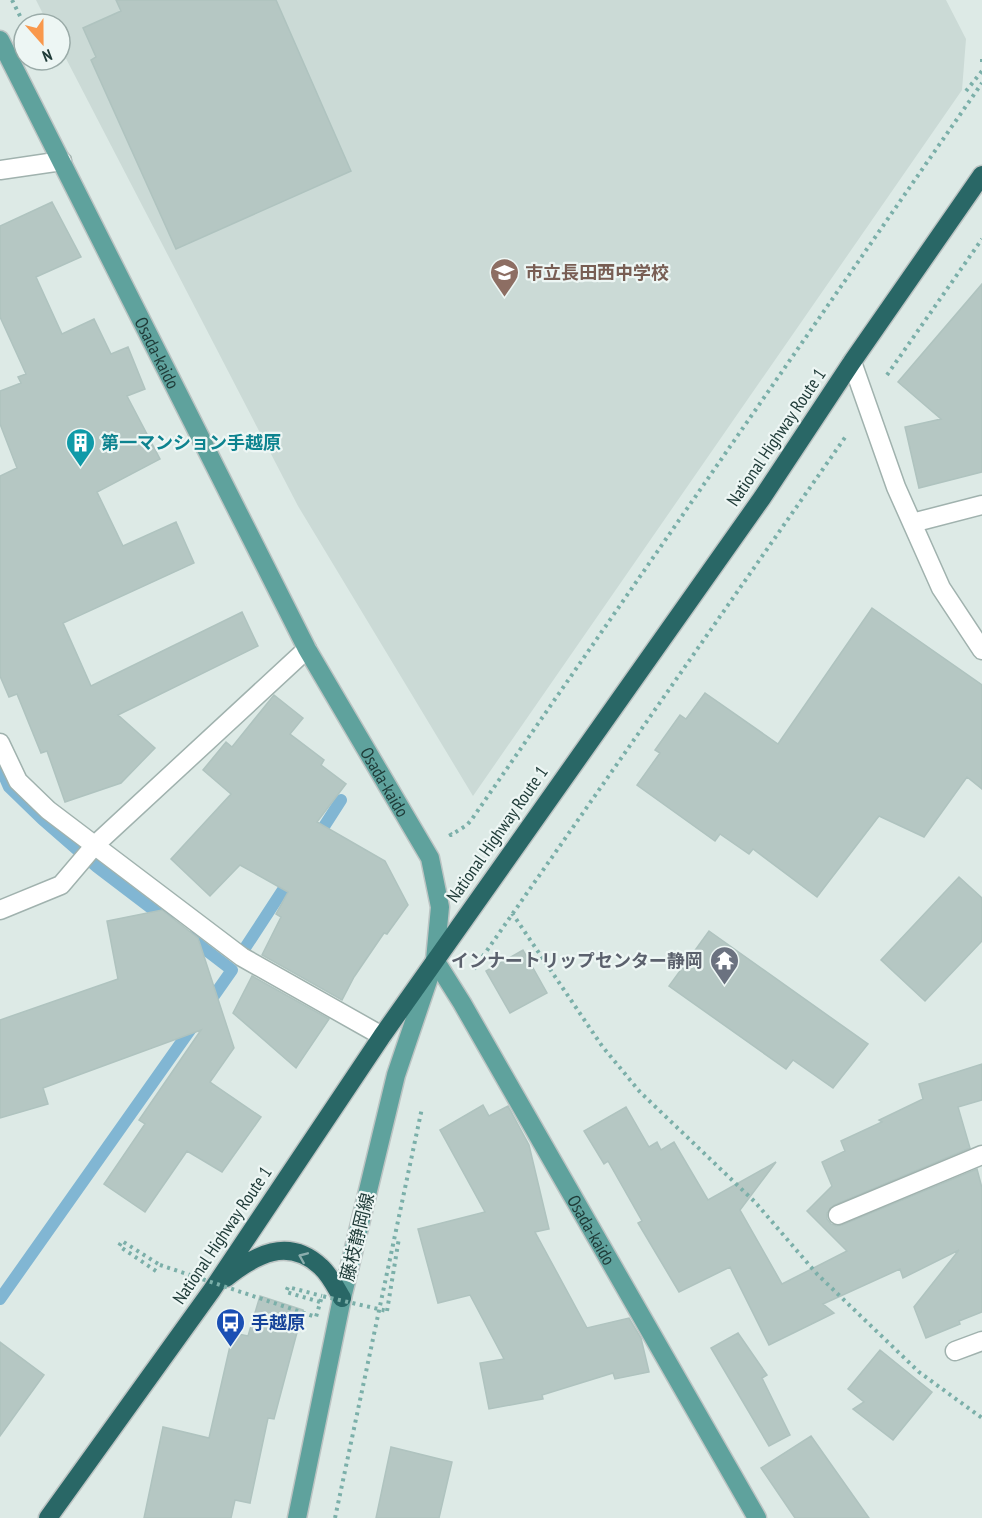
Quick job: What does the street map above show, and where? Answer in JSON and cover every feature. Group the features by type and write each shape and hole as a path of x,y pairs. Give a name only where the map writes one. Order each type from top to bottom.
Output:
{"highway":[{"name":"National Highway Route 1","path":"48,1518 212,1290 382,1036 762,498 852,362 982,176"},
{"path":"212,1290 240,1267 263,1253 287,1251 307,1257 323,1268 342,1298"}],"main road":[{"name":"Osada-kaido","path":"0,40 307,649 430,858 440,908 435,960 756,1518"},
{"name":"藤枝静岡線","path":"297,1518 342,1298 396,1075 435,960"}],"street":[{"path":"0,170 62,161"},
{"path":"852,362 896,487 941,588 982,650"},
{"path":"912,523 982,505"},
{"path":"0,910 61,885 95,845 307,649"},
{"path":"0,743 18,781 48,810 242,957 382,1036"},
{"path":"838,1215 982,1155"},
{"path":"954,1351 982,1341"}],"path":[{"path":"966,91 982,71"},
{"path":"451,835 472,819 982,84"},
{"path":"475,978 473,970 512,913 982,239"},
{"path":"512,913 602,1046 640,1092 755,1202 817,1274 919,1372 982,1418"},
{"path":"334,1518 422,1105"},
{"path":"320,1302 286,1292 288,1287 387,1311 399,1238"},
{"path":"156,1271 119,1246 122,1241 160,1265 316,1317 322,1296"}],"shaded area":[{"name":"市立長田西中学校","path":"36,0 946,0 966,39 962,90 473,796 298,506 72,70 72,12 42,12"}],"building":[{"path":"116,0 276,0 351,171 176,249 91,60 96,57 83,28 121,11"},
{"path":"52,202 81,257 36,277 62,334 94,319 111,354 128,347 145,389 127,396 160,459 97,492 123,546 176,522 194,563 63,623 91,686 242,612 258,646 118,715 155,748 121,783 65,802 47,751 41,753 17,694 9,697 0,676 0,476 17,468 0,424 0,391 21,383 18,377 26,374 0,317 0,226"},
{"path":"982,284 982,472 919,488 905,427 941,419 898,382"},
{"path":"872,608 982,685 982,789 967,777 924,837 879,816 817,897 753,849 749,854 720,834 715,841 637,785 660,753 655,750 680,715 686,719 705,693 778,744"},
{"path":"274,695 303,718 290,734 324,760 321,765 346,784 317,822 385,861 408,905 387,934 384,933 354,977 342,1000 262,955 281,917 276,914 288,892 240,865 210,896 171,859 231,794 203,770 226,742 232,747"},
{"path":"959,877 982,898 982,941 925,1001 881,960"},
{"path":"162,910 198,938 234,1048 210,1082 261,1117 222,1172 187,1151 145,1212 104,1184 145,1124 139,1120 201,1030 43,1088 48,1104 0,1118 0,1020 118,979 107,921"},
{"path":"709,931 868,1044 833,1088 793,1060 786,1069 669,986"},
{"path":"523,950 547,993 510,1013 486,971"},
{"path":"252,976 329,1019 296,1068 233,1013"},
{"path":"982,1064 982,1100 958,1107 970,1148 834,1205 827,1213 827,1219 831,1224 842,1225 977,1169 982,1188 982,1312 926,1338 914,1307 959,1250 903,1278 900,1269 823,1304 834,1313 769,1345 730,1267 679,1292 638,1223 642,1221 608,1161 604,1164 584,1131 626,1107 649,1147 657,1142 661,1150 674,1142 708,1200 776,1162 740,1210 782,1284 847,1251 807,1211 832,1186 822,1162 845,1151 841,1141 923,1099 919,1084"},
{"path":"483,1105 489,1116 508,1106 529,1145 549,1229 535,1232 587,1328 629,1318 641,1338 649,1372 615,1379 613,1373 542,1395 543,1399 489,1409 480,1363 504,1359 470,1295 438,1303 418,1229 485,1212 440,1130"},
{"path":"260,1296 303,1310 274,1419 268,1418 250,1503 235,1500 231,1518 144,1518 163,1427 209,1438 233,1333 248,1336"},
{"path":"738,1333 767,1375 762,1378 790,1435 769,1446 711,1348"},
{"path":"0,1342 44,1375 0,1436"},
{"path":"880,1350 932,1392 893,1440 853,1409 864,1402 848,1389"},
{"path":"811,1436 869,1518 795,1518 761,1468"},
{"path":"391,1447 452,1462 439,1518 376,1518"}],"waterway":[{"path":"0,767 9,787 42,819 97,867 168,921"},
{"path":"316,839 341,800"},
{"path":"243,951 292,876"},
{"path":"189,937 232,970 206,1007"},
{"path":"0,1299 195,1023"}],"place":[{"name":"市立長田西中学校","path":"504,298"},
{"name":"第一マンション手越原","path":"80,468"},
{"name":"インナートリップセンター静岡","path":"724,986"},
{"name":"手越原","path":"230,1348"}]}
